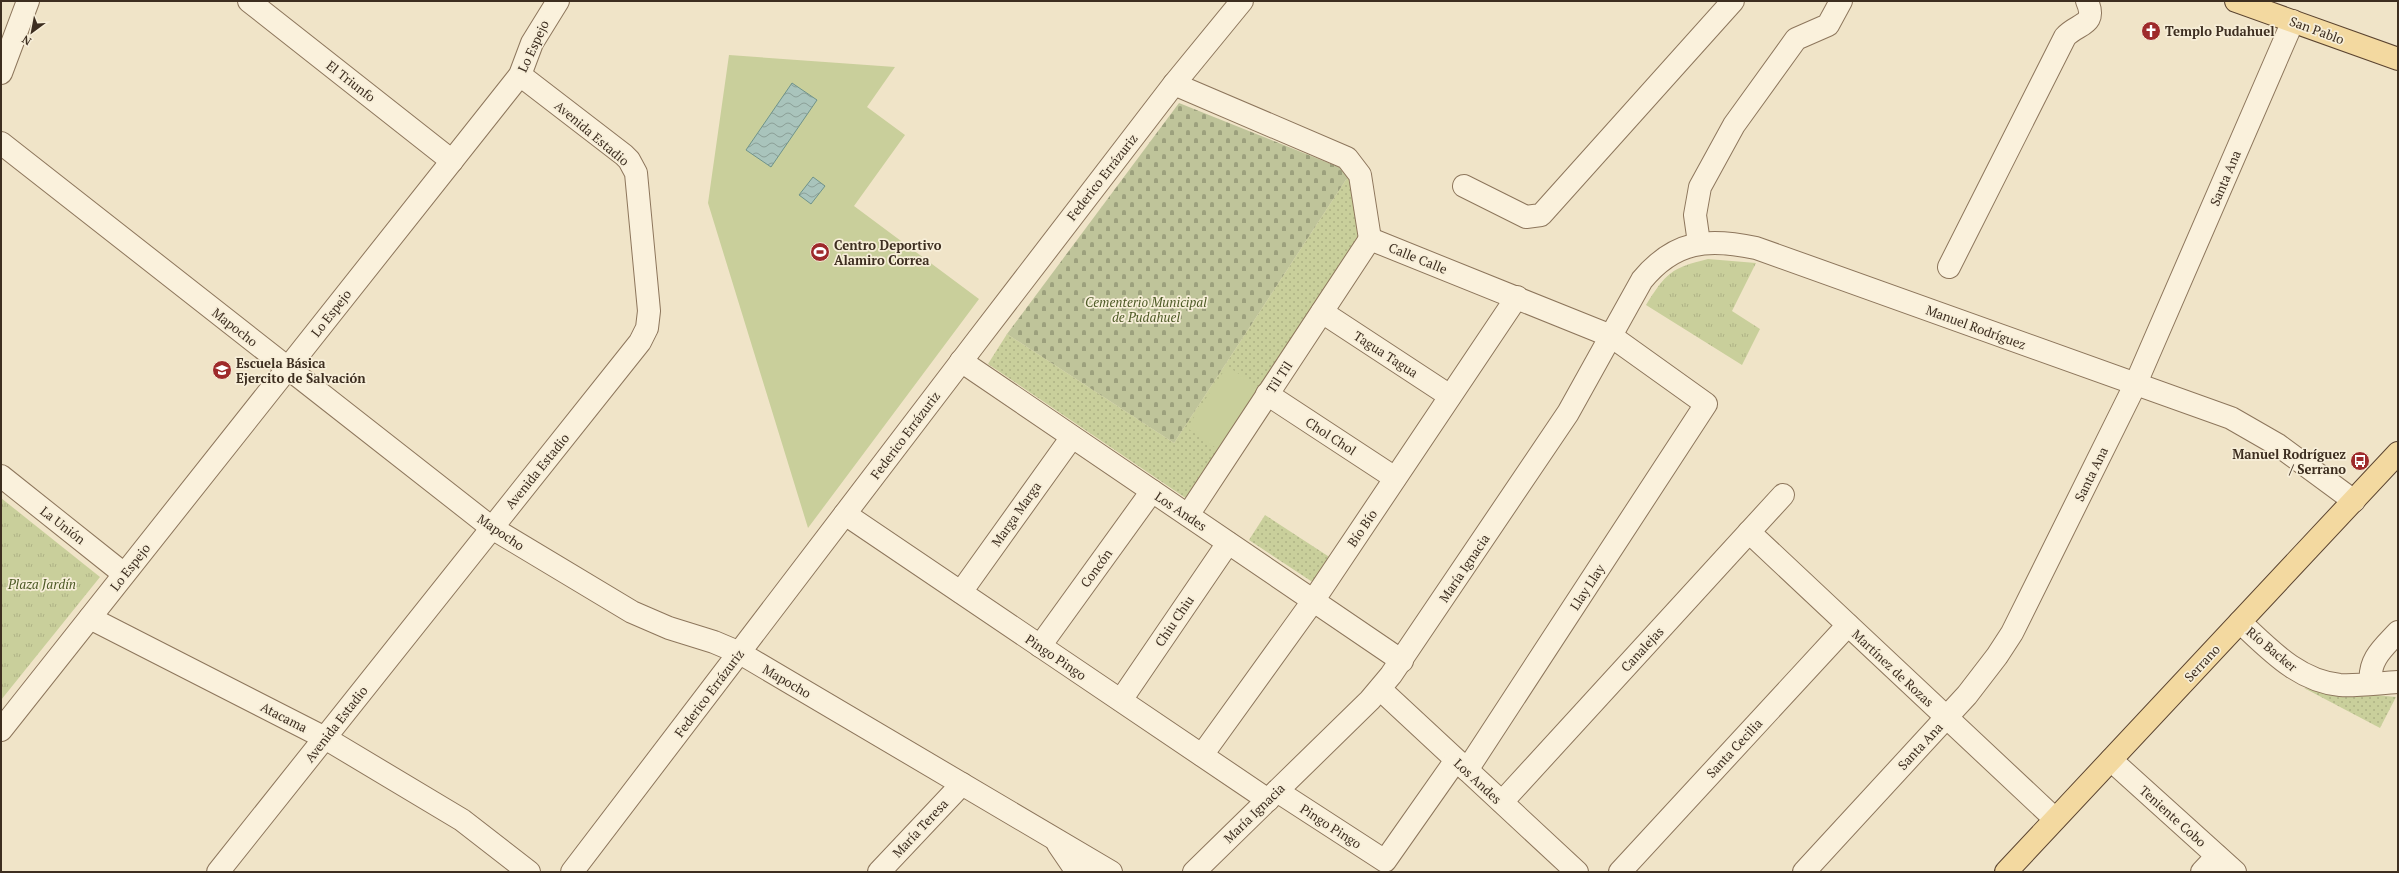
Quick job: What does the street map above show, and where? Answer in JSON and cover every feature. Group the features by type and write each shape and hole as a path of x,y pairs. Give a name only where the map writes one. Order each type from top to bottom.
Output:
{"main road":[{"name":"San Pablo","path":"2236,1 2398,59"},
{"name":"Serrano","path":"2006,872 2398,454"}],"street":[{"path":"1,73 28,1"},
{"name":"El Triunfo","path":"249,1 452,161"},
{"name":"Lo Espejo","path":"1,730 520,75 532,43 558,1"},
{"name":"Federico Errázuriz","path":"572,872 1174,84 1242,1"},
{"path":"1464,186 1526,218 1541,215 1733,1"},
{"path":"1699,243 1695,215 1700,187 1734,125 1796,39 1828,25 1841,1"},
{"path":"1949,267 2066,37 2073,30 2086,23 2089,18 2090,12 2087,1"},
{"name":"Santa Ana","path":"1804,872 1982,676 2012,633 2136,383 2293,21"},
{"name":"Avenida Estadio","path":"218,872 640,342 648,319 636,173 624,155 520,75"},
{"path":"1174,84 1347,158 1360,175 1370,239"},
{"name":"Mapocho","path":"1,143 492,528 632,612 669,628 723,645 740,653 1111,872"},
{"name":"Calle Calle","path":"1370,239 1611,336 1706,404"},
{"name":"Til Til","path":"1188,515 1370,239"},
{"name":"Manuel Rodríguez","path":"1699,243 1738,244 1762,250 2136,383 2248,427 2278,445 2354,501"},
{"name":"María Ignacia","path":"1194,872 1380,689 1402,661 1568,413 1636,289 1650,271 1674,252 1699,243"},
{"name":"Bío Bío","path":"1202,755 1313,601 1517,297"},
{"name":"Tagua Tagua","path":"1322,312 1450,396"},
{"name":"Los Andes","path":"961,361 1402,661"},
{"name":"Chol Chol","path":"1267,394 1395,478"},
{"name":"Llay Llay","path":"1385,861 1462,765 1706,404"},
{"name":"Marga Marga","path":"961,592 1072,437"},
{"name":"La Unión","path":"1,476 124,574"},
{"name":"Concón","path":"1040,646 1152,491"},
{"name":"Canalejas","path":"1502,802 1783,495"},
{"name":"Pingo Pingo","path":"845,514 1202,755 1385,861"},
{"name":"Martínez de Rozas","path":"1750,532 2055,820"},
{"name":"Chiu Chiu","path":"1121,700 1228,543"},
{"name":"Atacama","path":"90,618 325,738 462,820 529,872"},
{"name":"Río Backer","path":"2240,622 2276,656 2307,676 2340,685 2398,682"},
{"name":"Santa Cecilia","path":"1620,872 1848,625"},
{"path":"2371,683 2370,668 2373,661 2398,632"},
{"name":"Los Andes","path":"1380,689 1577,872"},
{"name":"Teniente Cobo","path":"2111,760 2235,872"},
{"name":"María Teresa","path":"879,872 962,784"},
{"name":"Mapocho","path":"1054,838 1077,872"},
{"path":"2202,872 2217,856"}],"green space":[{"name":"Centro Deportivo Alamiro Correa","path":"729,55 895,67 867,107 905,135 854,206 979,299 808,528 708,203"},
{"name":"Cementerio Municipal de Pudahuel","path":"1179,103 1351,172 1174,443 1007,334"},
{"path":"1351,172 1367,233 1190,501 988,364 1007,334 1174,443"},
{"path":"1708,259 1756,263 1732,311 1760,329 1742,365 1646,305 1659,286 1671,273 1686,265"},
{"path":"1227,366 1260,388 1219,450 1187,428"},
{"name":"Plaza Jardín","path":"1,498 100,577 1,700"},
{"path":"1265,515 1334,560 1317,585 1249,540"},
{"path":"2304,688 2396,697 2380,728"}],"water":[{"path":"792,83 817,100 771,167 746,150"},
{"path":"813,177 825,186 811,204 799,195"}],"place":[{"name":"Templo Pudahuel","path":"2151,31"},
{"name":"Centro Deportivo Alamiro Correa","path":"820,252"},
{"name":"Escuela Básica Ejercito de Salvación","path":"222,370"},
{"name":"Manuel Rodríguez / Serrano","path":"2360,461"}]}
